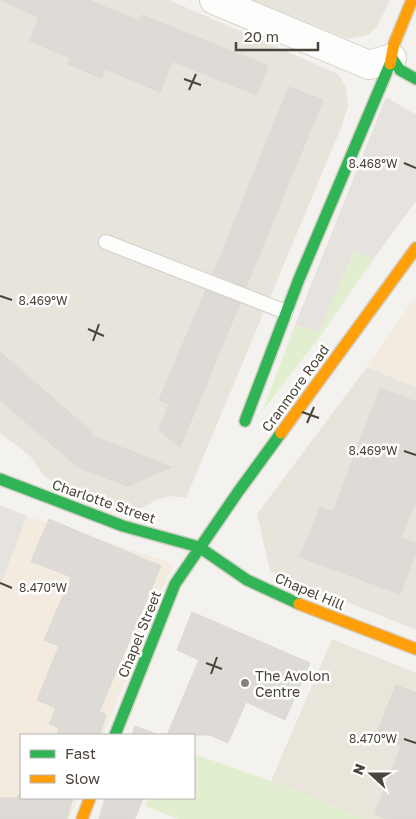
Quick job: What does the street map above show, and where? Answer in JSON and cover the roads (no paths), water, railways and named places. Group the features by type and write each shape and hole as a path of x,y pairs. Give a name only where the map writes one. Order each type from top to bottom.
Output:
{"street":[{"path":"214,0 368,65 392,58"},
{"path":"245,421 299,279 392,58 394,44 412,0"},
{"path":"392,58 400,70 416,79"},
{"name":"Cranmore Road","path":"199,547 416,248"},
{"name":"Charlotte Street","path":"1,481 123,526 199,547"},
{"name":"Chapel Hill","path":"199,547 247,580 293,602 416,650"},
{"name":"Chapel Street","path":"115,734 175,584 199,547"},
{"path":"82,819 90,799"}],"lane":[{"path":"106,242 286,312"}],"place":[{"name":"The Avolon Centre","path":"245,683"}]}
